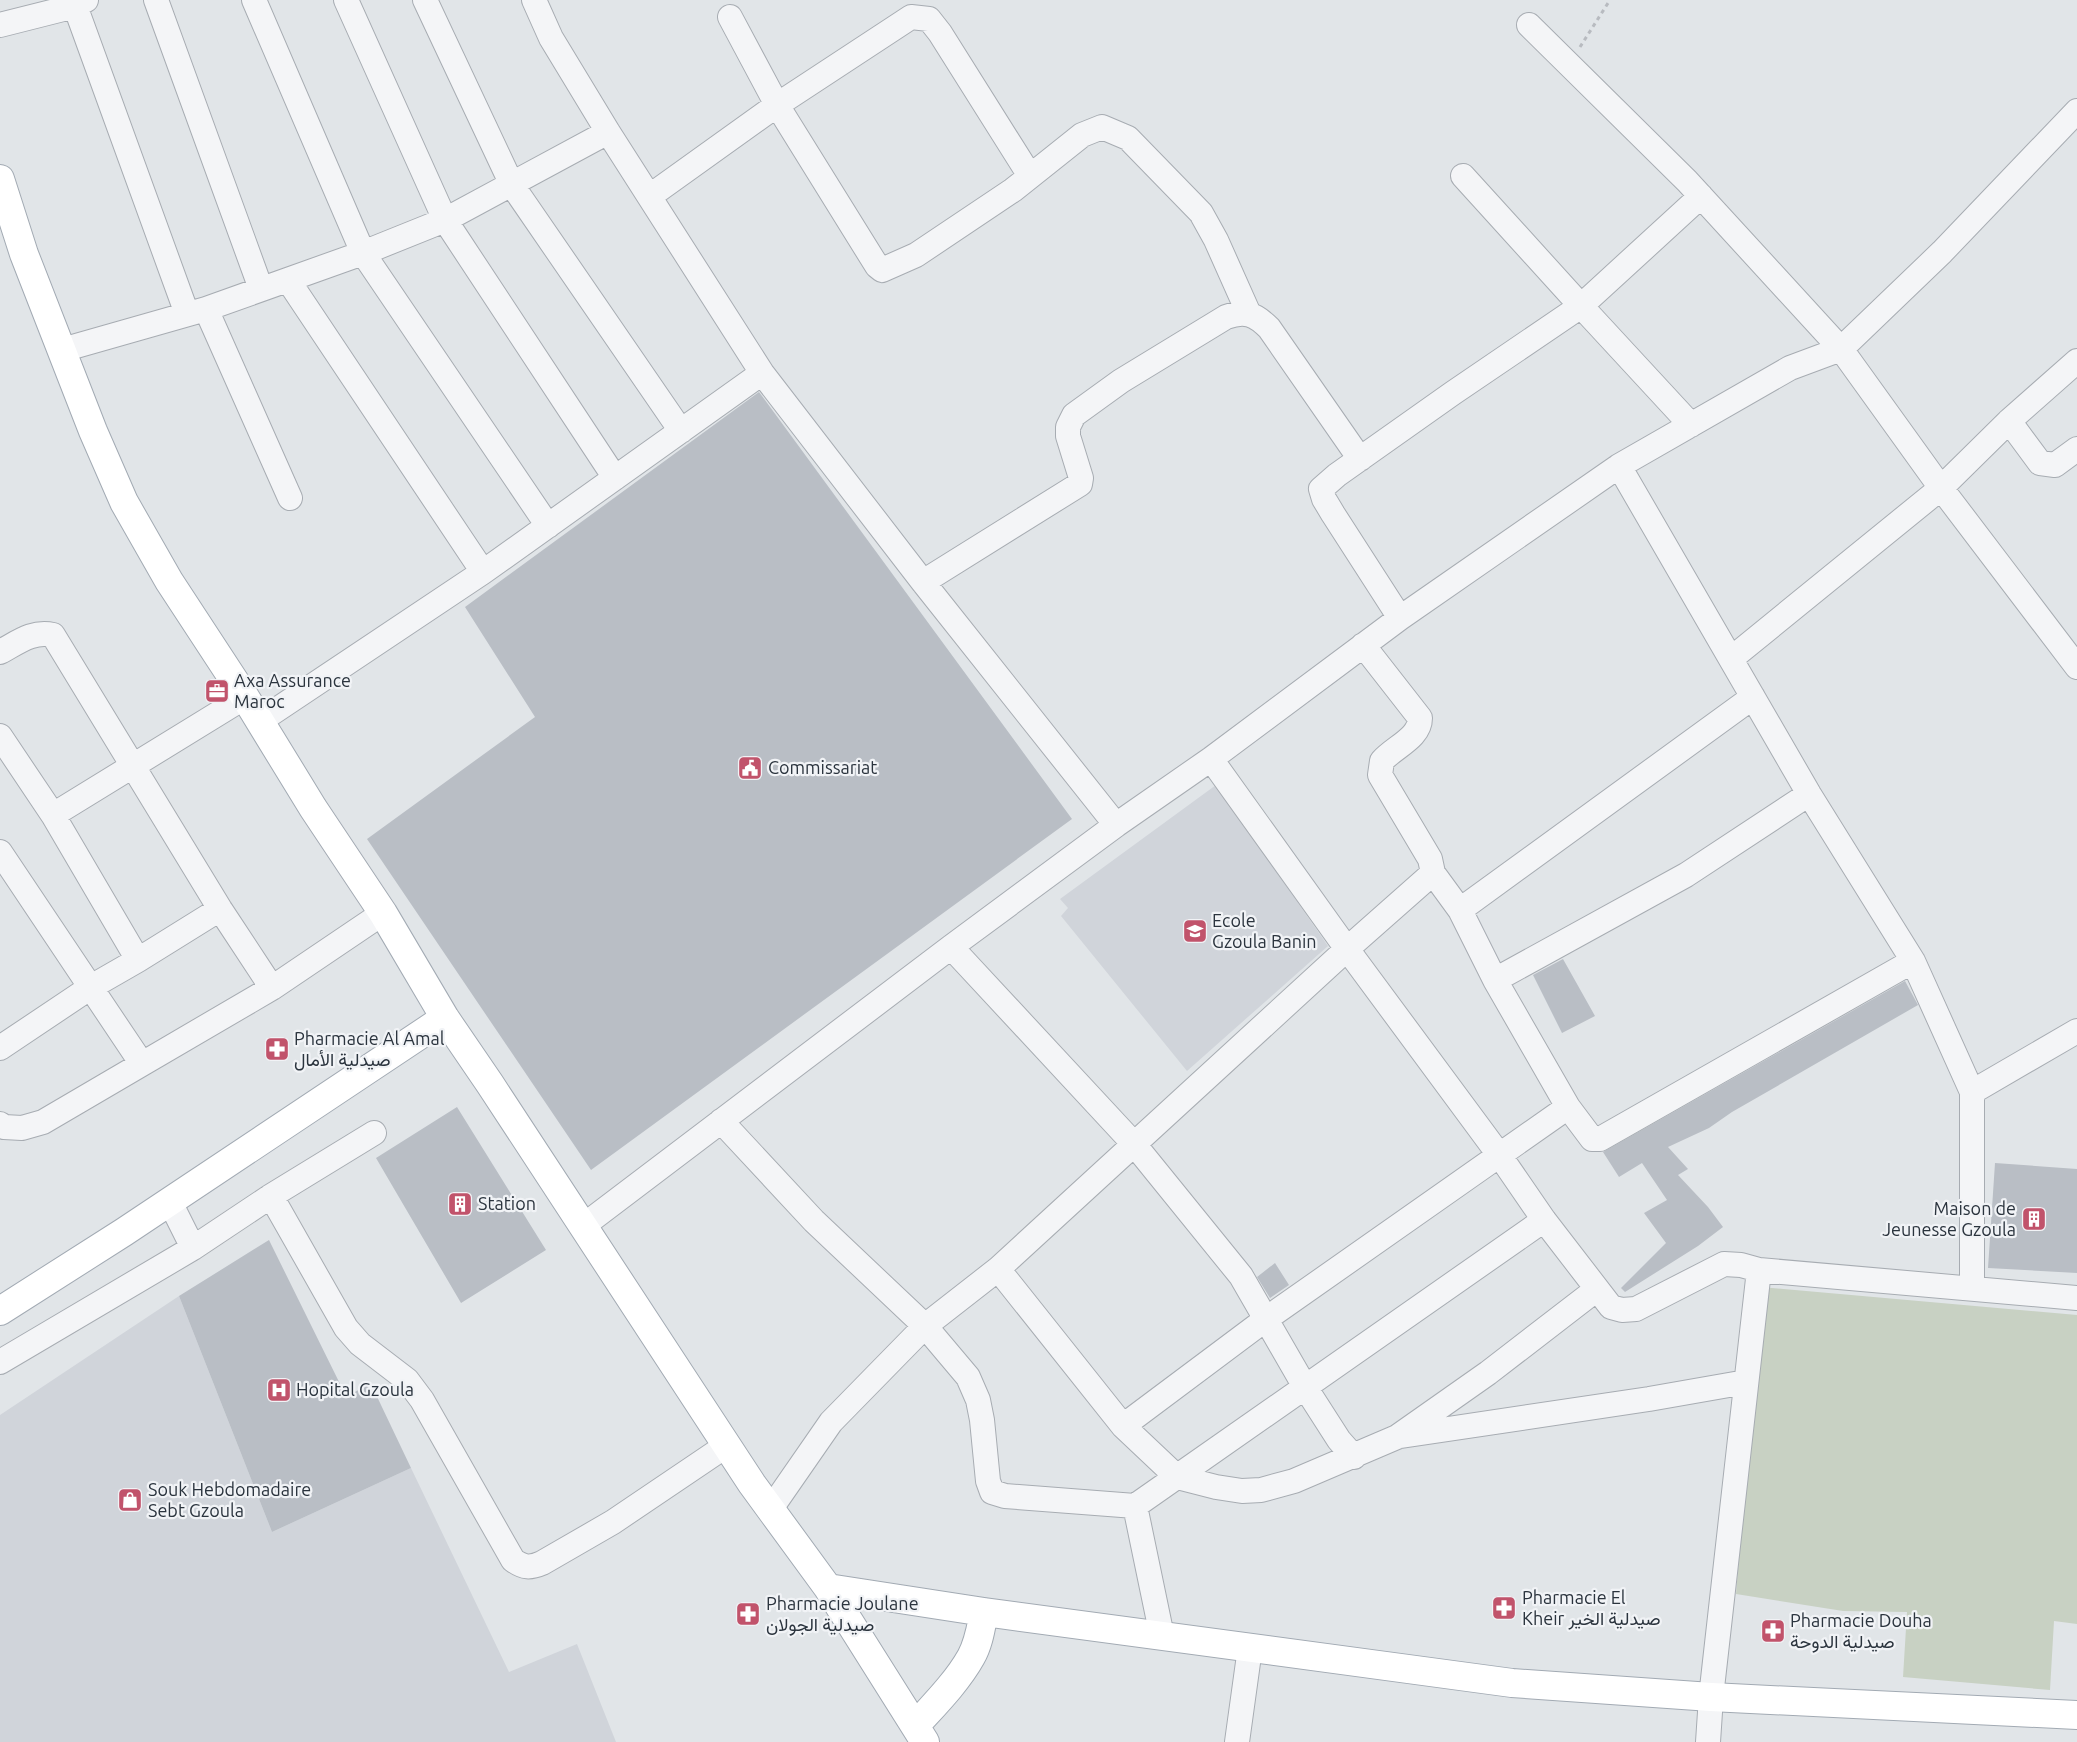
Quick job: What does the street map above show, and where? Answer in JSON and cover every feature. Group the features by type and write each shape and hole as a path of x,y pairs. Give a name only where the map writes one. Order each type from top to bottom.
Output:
{"main road":[{"path":"0,179 24,254 93,431 124,502 169,581 245,696 314,808 383,914 445,1018 726,1445 770,1510 828,1588 920,1734 971,1657 980,1636 984,1612"},
{"path":"0,1311 170,1202 445,1018"},
{"path":"828,1588 984,1612 1512,1683 1711,1697 2077,1715"}],"street":[{"path":"156,0 261,289"},
{"path":"254,0 363,253 548,526"},
{"path":"346,0 445,220 615,478"},
{"path":"425,0 512,185 681,431"},
{"path":"534,0 552,38 608,132 762,373 922,582 1116,826"},
{"path":"0,25 78,2 197,312 290,498"},
{"path":"730,17 777,105 877,266 882,270 916,255 1013,190 1082,135 1102,128 1128,138 1201,213 1216,240 1249,314"},
{"path":"650,196 777,105 911,17 928,19 940,33 1030,176"},
{"path":"1529,25 1701,196 1841,350 1941,488 2077,667"},
{"path":"583,1226 951,948 1116,826 1211,759 1400,618 1619,466 1790,368 1841,350 1942,252 2077,111"},
{"path":"62,350 197,312 363,253 445,220 608,132"},
{"path":"1463,176 1691,425"},
{"path":"1400,618 1333,514 1321,492 1324,485 1453,393 1581,306 1701,196"},
{"path":"288,280 484,572"},
{"path":"922,582 1080,484 1081,478 1068,436 1068,428 1074,415 1121,381 1226,317 1237,313 1258,317 1269,328 1360,459"},
{"path":"1732,658 1941,488 2009,421 2077,361"},
{"path":"260,721 484,572 762,373"},
{"path":"2009,421 2040,463 2055,466 2077,449"},
{"path":"1619,466 1732,658 1809,794 1913,961 1972,1092 1972,1288"},
{"path":"0,652 35,634 46,633 54,635 220,909 272,988"},
{"path":"1363,645 1420,718 1418,730 1382,761 1380,775 1430,859 1433,873 1460,910 1495,980 1568,1107 1590,1138 1600,1139 1913,961"},
{"path":"53,815 245,696"},
{"path":"1460,910 1753,697"},
{"path":"0,736 53,815 138,960"},
{"path":"1211,759 1346,949 1500,1156 1544,1220 1611,1307 1622,1310 1636,1308 1724,1264 1741,1265 1759,1270 2077,1298"},
{"path":"1495,980 1686,875 1809,794"},
{"path":"0,852 142,1064"},
{"path":"770,1510 831,1422 925,1326 998,1269 1346,949 1433,873"},
{"path":"0,1048 91,987 220,909"},
{"path":"0,1124 4,1127 22,1128 43,1122 272,988 383,914"},
{"path":"951,948 1134,1144 1241,1276 1305,1387 1339,1440 1354,1457"},
{"path":"1972,1092 2077,1031"},
{"path":"1123,1426 1266,1319 1568,1107"},
{"path":"721,1121 814,1221 925,1326 968,1377 978,1400 982,1420 988,1481 992,1492 1005,1496 1135,1506 1544,1220"},
{"path":"0,1362 193,1248 272,1196 374,1134"},
{"path":"272,1196 346,1328 360,1344 407,1380 422,1400 514,1560 522,1566 530,1568 542,1563 613,1522 726,1445"},
{"path":"170,1202 193,1248"},
{"path":"998,1269 1123,1426 1177,1477 1229,1490 1260,1490 1294,1481 1397,1437 1488,1372 1597,1289"},
{"path":"1708,1742 1711,1697 1759,1270"},
{"path":"1397,1437 1650,1399 1746,1382"},
{"path":"1135,1506 1162,1636"},
{"path":"1238,1742 1250,1648"}],"path":[{"path":"1568,64 1610,0"}],"shaded area":[{"name":"Ecole Gzoula Banin","path":"1216,785 1328,946 1187,1071 1061,916 1068,908 1060,899"},
{"name":"Souk Hebdomadaire Sebt Gzoula","path":"179,1296 272,1532 411,1468 509,1672 577,1644 616,1742 0,1742 0,1415"}],"green space":[{"path":"1761,1287 2077,1315 2077,1624 2054,1621 2050,1690 1903,1677 1907,1612 1843,1611 1736,1594"}],"building":[{"name":"Commissariat","path":"759,392 1072,819 591,1170 367,839 535,717 465,607"},
{"path":"1563,959 1595,1016 1562,1033 1533,975"},
{"path":"1905,981 1918,1005 1732,1112 1709,1128 1668,1147 1688,1169 1678,1175 1708,1207 1723,1227 1698,1246 1625,1292 1621,1288 1666,1243 1644,1213 1667,1200 1642,1163 1619,1177 1603,1152"},
{"name":"Station","path":"457,1107 546,1250 461,1303 376,1158"},
{"name":"Maison de Jeunesse Gzoula","path":"1995,1163 2077,1169 2077,1273 1988,1268"},
{"name":"Hopital Gzoula","path":"269,1240 346,1396 371,1384 411,1468 272,1532 179,1296"},
{"path":"1275,1263 1289,1285 1270,1298 1257,1277"}],"place":[{"name":"Axa Assurance Maroc","path":"217,691"},
{"name":"Commissariat","path":"750,768"},
{"name":"Ecole Gzoula Banin","path":"1195,931"},
{"name":"Pharmacie Al Amal صيدلية الأمال","path":"277,1049"},
{"name":"Station","path":"460,1204"},
{"name":"Maison de Jeunesse Gzoula","path":"2034,1219"},
{"name":"Hopital Gzoula","path":"279,1390"},
{"name":"Souk Hebdomadaire Sebt Gzoula","path":"130,1500"},
{"name":"Pharmacie El Kheir صيدلية الخير","path":"1504,1608"},
{"name":"Pharmacie Joulane صيدلية الجولان","path":"748,1614"},
{"name":"Pharmacie Douha صيدلية الدوحة","path":"1773,1631"}]}
